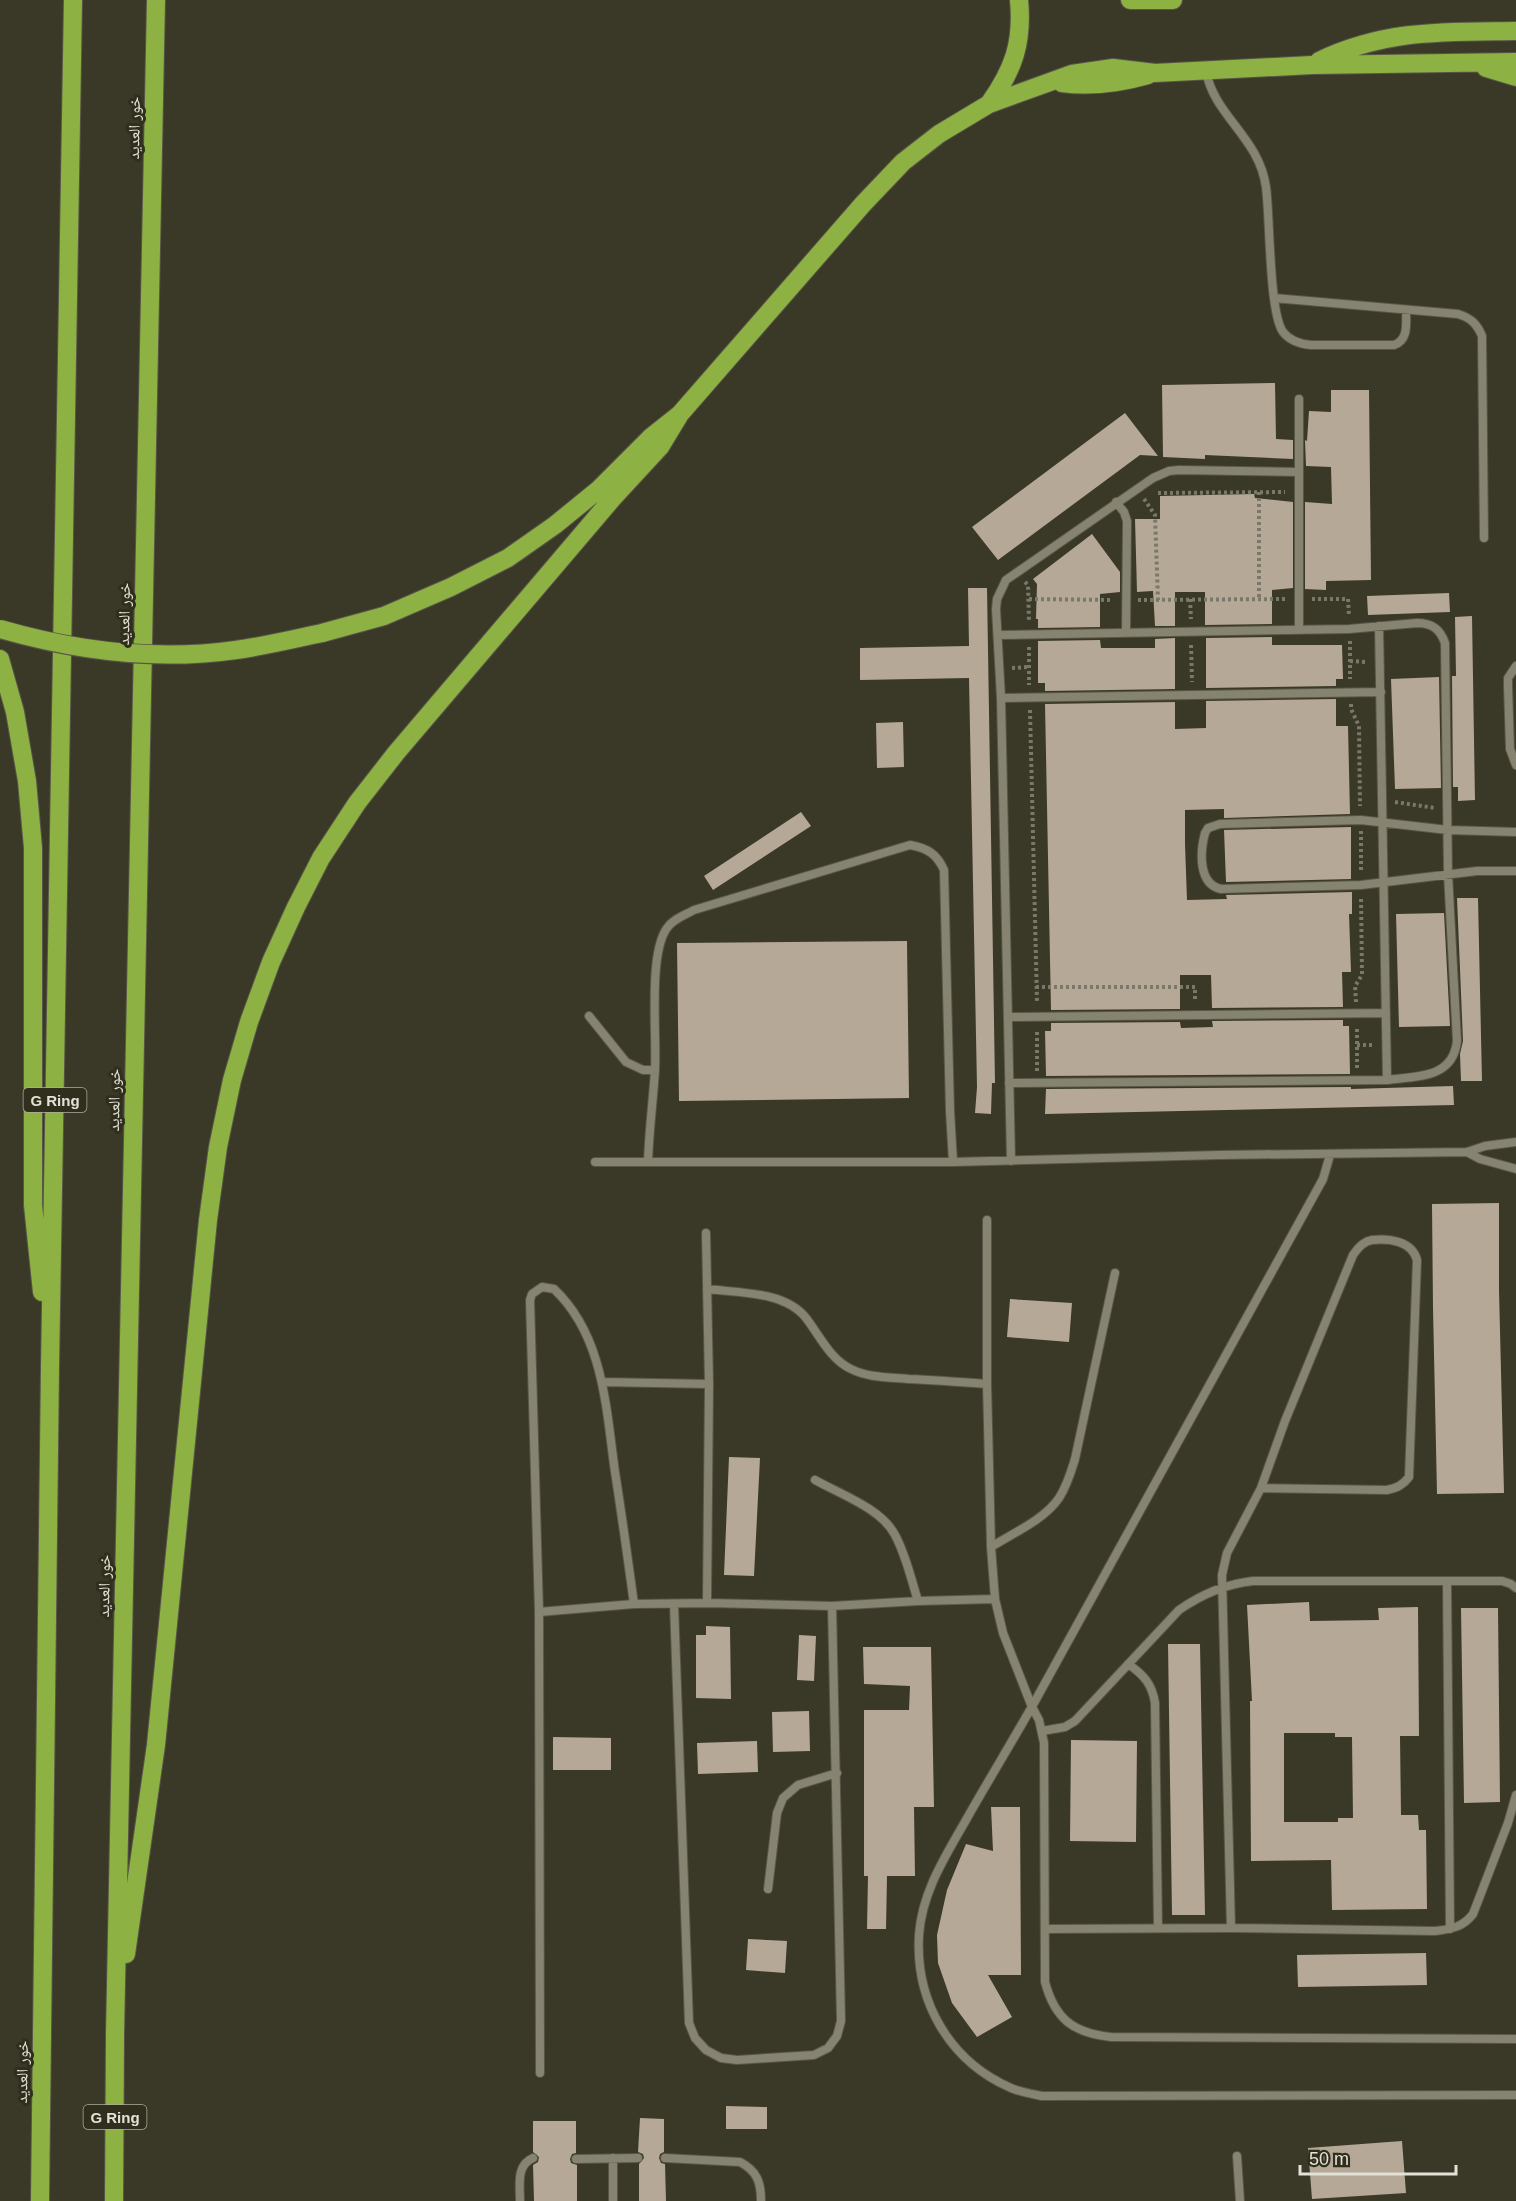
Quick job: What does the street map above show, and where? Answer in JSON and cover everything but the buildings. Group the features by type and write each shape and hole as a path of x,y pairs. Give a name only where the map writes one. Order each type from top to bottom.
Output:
{"highway":[{"name":"خور العديد","path":"40,2201 50,1367 73,0"},
{"name":"خور العديد","path":"114,2201 115,2034 156,0"},
{"path":"989,104 1003,85 1016,53 1021,19 1019,0"},
{"path":"1130,0 1173,0"},
{"path":"1312,65 1356,46 1404,35 1516,31"},
{"path":"115,2034 156,1745 208,1220 218,1147 232,1080 249,1022 271,962 321,858 357,803 396,753 604,508 660,447 680,414 863,204 903,162 939,134 989,104 1053,81 1093,70 1113,68 1155,73 1312,65 1516,62"},
{"path":"1470,63 1516,77"},
{"path":"0,629 43,641 113,651 180,654 236,650 322,633 384,616 451,588 508,558 555,525 598,490 651,437 680,414"},
{"path":"0,658 15,712 27,781 33,848 33,1205 50,1367"}],"lane":[{"path":"1206,70 1214,95 1250,144 1263,173 1274,298 1282,331 1290,339 1300,344 1394,345 1399,344 1405,335 1406,310"},
{"path":"1274,298 1467,317 1474,322 1482,336 1484,538"},
{"path":"1299,399 1297,599 1299,630"},
{"path":"1011,1161 997,599 1006,580 1116,502 1161,474 1179,470 1298,472"},
{"path":"1116,502 1124,512 1126,521 1126,633"},
{"path":"998,635 1349,629 1425,622 1432,625 1443,636 1445,643 1448,874 1456,1050 1453,1059 1440,1071 1387,1080 1009,1083"},
{"path":"1379,626 1387,1080"},
{"path":"1516,666 1508,678 1510,749 1516,765"},
{"path":"1001,698 1381,692"},
{"path":"1516,832 1448,830 1361,820 1214,825 1208,828 1203,839 1203,874 1209,885 1221,889 1361,885 1477,871 1516,871"},
{"path":"648,1162 649,1119 654,1070 656,961 666,928 694,910 910,845 922,847 931,852 940,860 944,870 953,1162"},
{"path":"1008,1017 1386,1013"},
{"path":"588,1016 626,1062 643,1070 654,1070"},
{"path":"595,1162 953,1162 1220,1155 1330,1155 1467,1152 1485,1146 1516,1142"},
{"path":"1467,1152 1480,1159 1516,1169"},
{"path":"1330,1155 1323,1179 1032,1707 936,1873 925,1903 920,1965 926,1995 939,2025 957,2052 1011,2088 1042,2096 1516,2095"},
{"path":"987,1220 987,1384 991,1547 995,1599 1003,1633 1042,1731 1045,1754 1044,1982 1050,2000 1060,2016 1074,2028 1092,2035 1516,2038"},
{"path":"706,1233 709,1384 707,1603"},
{"path":"1231,1928 1222,1575 1227,1553 1261,1488 1285,1421 1353,1255 1361,1246 1372,1240 1407,1244 1412,1248 1417,1260 1408,1477 1404,1484 1388,1490 1261,1488"},
{"path":"991,1547 1043,1514 1058,1498 1069,1477 1075,1459 1115,1273"},
{"path":"540,2073 539,1611 530,1300 537,1290 548,1287 554,1289 569,1305 591,1345 602,1382 634,1604"},
{"path":"707,1289 766,1297 791,1305 805,1316 840,1362 867,1376 987,1384"},
{"path":"602,1382 709,1384"},
{"path":"815,1480 873,1511 885,1521 897,1539 918,1601"},
{"path":"1042,1731 1065,1726 1075,1720 1179,1610 1207,1593 1223,1587 1253,1581 1502,1581 1516,1588"},
{"path":"1447,1581 1450,1929"},
{"path":"539,1611 634,1604 832,1606 995,1599"},
{"path":"674,1604 689,2023 695,2038 706,2050 721,2058 737,2060 814,2055 828,2048 837,2036 841,2021 832,1606"},
{"path":"1128,1664 1143,1674 1149,1683 1155,1703 1158,1928"},
{"path":"768,1888 777,1813 783,1798 798,1785 837,1773"},
{"path":"1045,1929 1231,1928 1435,1931 1450,1929 1466,1924 1473,1914 1516,1796"},
{"path":"1237,2156 1239,2201"},
{"path":"520,2201 521,2169 533,2158"},
{"path":"613,2158 613,2201"},
{"path":"576,2159 638,2158"},
{"path":"664,2158 740,2162 749,2166 756,2174 761,2186 761,2201"}],"path":[{"path":"1136,489 1155,515 1158,600"},
{"path":"1259,492 1259,599"},
{"path":"1146,502 1156,493 1298,492"},
{"path":"1017,572 1028,585 1029,599 1037,1082"},
{"path":"1029,599 1348,599 1351,709 1359,726 1361,820 1362,975 1355,986 1356,1080"},
{"path":"1360,800 1382,800 1447,810"},
{"path":"1036,987 1195,987 1196,1015"}]}
